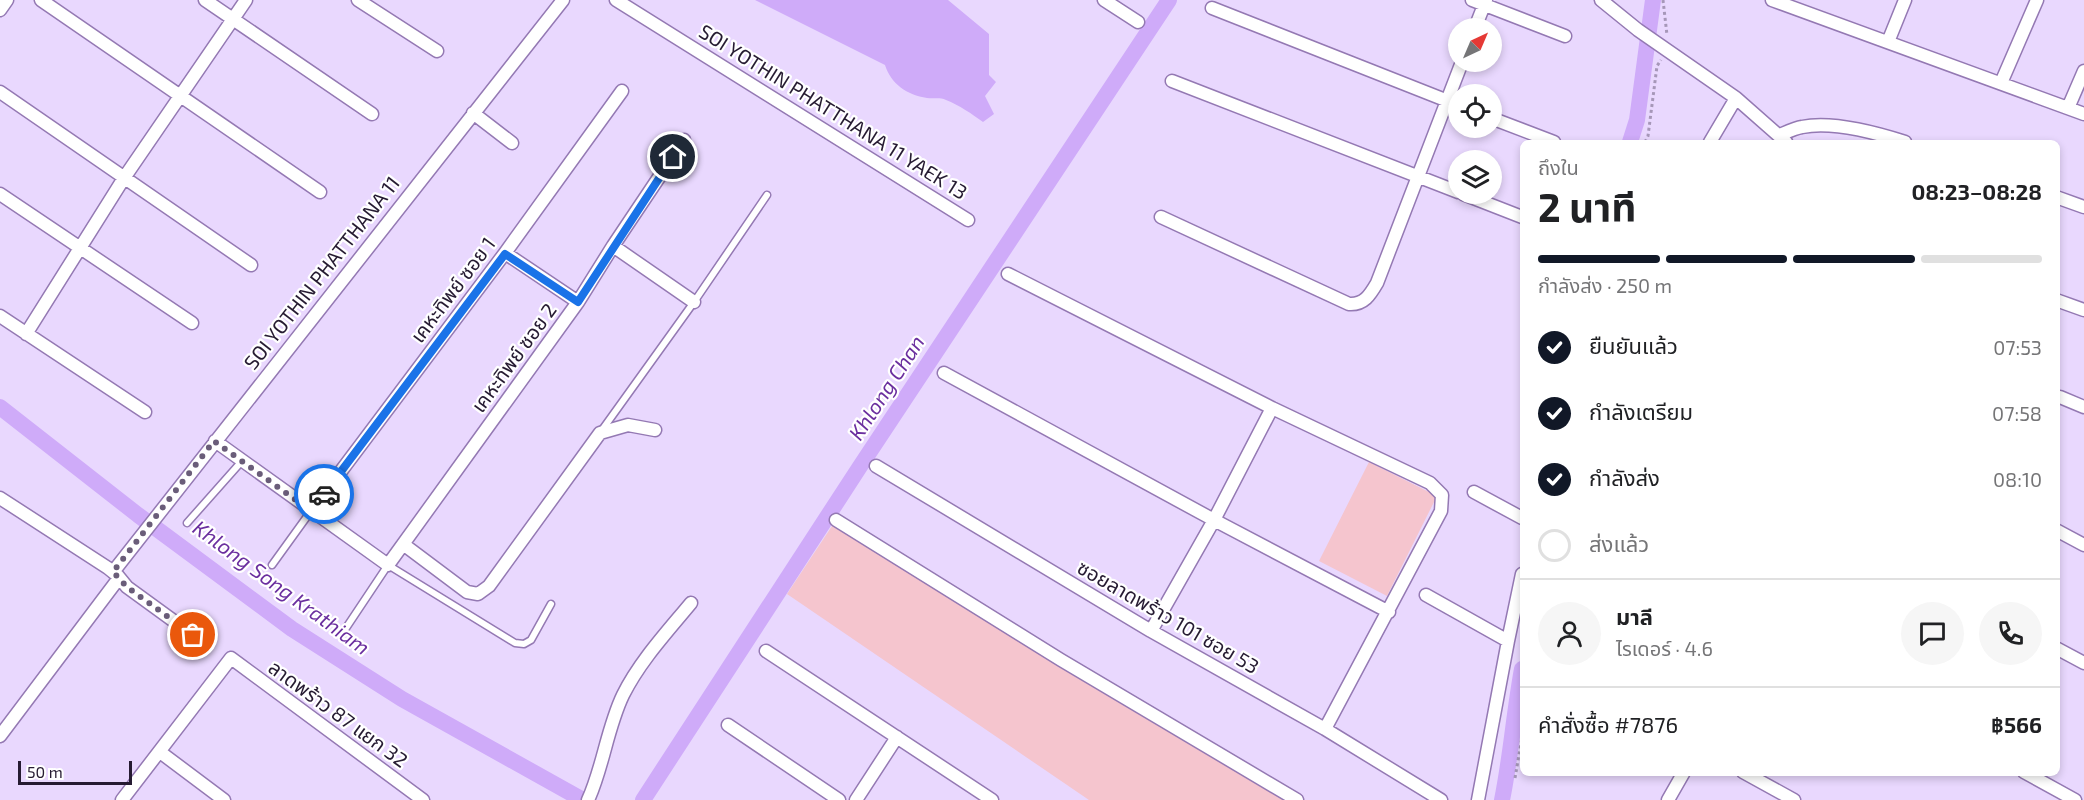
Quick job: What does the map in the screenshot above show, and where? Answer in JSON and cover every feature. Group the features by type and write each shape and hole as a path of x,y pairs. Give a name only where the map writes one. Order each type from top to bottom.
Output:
{"street":[{"path":"0,10 7,0"},
{"path":"41,0 320,192"},
{"path":"205,0 372,114"},
{"path":"26,334 124,178 246,0"},
{"path":"358,0 437,51"},
{"name":"SOI YOTHIN PHATTHANA 11","path":"0,736 116,575 144,532 563,0"},
{"name":"SOI YOTHIN PHATTHANA 11 YAEK 13","path":"616,0 968,220"},
{"path":"1104,0 1138,22"},
{"path":"1601,0 1638,30 1736,98 1783,139 1803,126 1822,126 1877,133 1899,140"},
{"path":"1772,0 2084,114"},
{"path":"1888,42 1905,0"},
{"path":"2001,83 2037,0"},
{"path":"1477,18 1481,2 1565,36"},
{"path":"1212,8 1448,101"},
{"path":"2068,108 2084,71"},
{"path":"1172,81 1448,188"},
{"name":"เคหะทิพย์ ซอย 1","path":"311,511 505,254 622,91"},
{"path":"0,92 251,265"},
{"path":"1711,140 1736,98"},
{"path":"1161,216 1349,304 1356,305 1363,302 1377,283 1418,176 1448,112"},
{"path":"473,113 512,143"},
{"path":"1502,122 1549,140"},
{"name":"เคหะทิพย์ ซอย 2","path":"388,565 578,302 684,140"},
{"path":"0,194 192,323"},
{"path":"2060,198 2084,207"},
{"path":"1490,204 1520,215"},
{"path":"613,246 694,302"},
{"path":"505,254 578,302"},
{"path":"1008,274 1272,408 1430,483 1442,495 1442,511 1325,729"},
{"path":"2060,301 2084,310"},
{"path":"0,316 145,412"},
{"path":"944,373 1389,612"},
{"path":"2060,397 2084,407"},
{"path":"1151,632 1214,520 1272,408"},
{"path":"403,544 467,592 478,594 489,586 600,434 628,424 655,430"},
{"path":"214,441 388,565"},
{"name":"ซอยลาดพร้าว 101 ซอย 53","path":"876,466 1151,632 1325,729 1441,800"},
{"path":"1474,492 1520,517"},
{"path":"0,498 116,575 127,587 193,635"},
{"path":"836,520 1061,660 1297,800"},
{"path":"2060,532 2084,545"},
{"path":"1478,800 1520,584"},
{"path":"1426,595 1508,641"},
{"path":"590,797 622,696 638,669 691,603"},
{"path":"2060,650 2084,663"},
{"path":"766,651 992,800"},
{"name":"ลาดพร้าว 87 แยก 32","path":"160,752 231,658 423,800"},
{"path":"728,725 838,800"},
{"path":"856,800 897,737"},
{"path":"122,800 160,752 224,800"},
{"path":"1668,800 1681,776"},
{"path":"1750,776 1794,800"},
{"path":"2031,776 2075,800"}],"lane":[{"path":"600,434 767,195"},
{"path":"187,523 242,461"},
{"path":"272,565 311,511"},
{"path":"342,634 388,565 515,643 524,644 531,640 551,604"}],"path":[{"path":"1646,140 1657,66 1667,49 1663,0"},
{"path":"1515,778 1520,749"}],"shaded area":[{"path":"755,0 948,0 989,34 989,75 996,82 985,96 994,114 983,122 944,99 927,98 907,91 891,78 885,65"},
{"path":"1369,462 1437,496 1387,596 1319,561"},
{"path":"834,523 1290,800 1089,800 787,594"}],"waterway":[{"name":"Khlong Chan","path":"643,800 859,468 1169,0"},
{"path":"1631,140 1637,120 1653,0"},
{"name":"Khlong Song Krathiam","path":"0,407 138,515 292,629 402,699 583,800"},
{"path":"1502,800 1520,682"}],"way so far":[{"path":"193,635 127,587 113,572 197,466 214,441 311,511 324,494"}],"route":[{"path":"324,494 505,254 578,302 673,157"}]}
